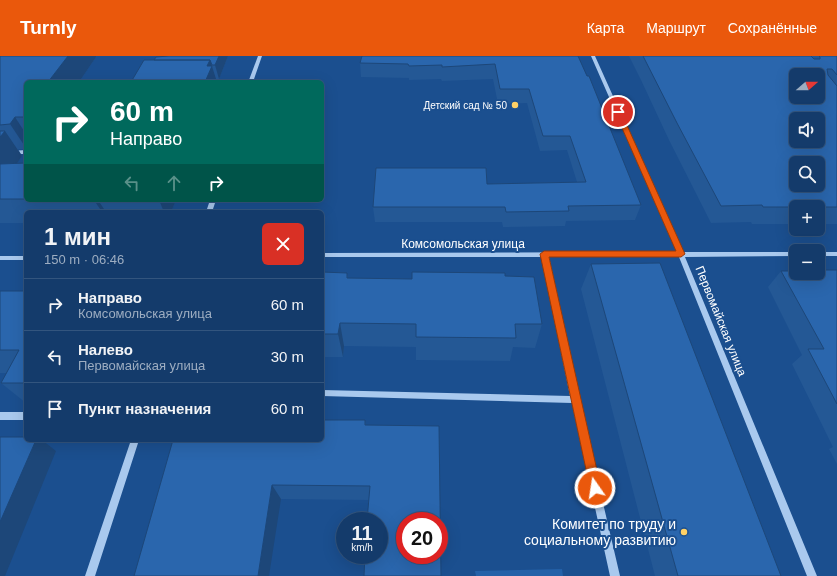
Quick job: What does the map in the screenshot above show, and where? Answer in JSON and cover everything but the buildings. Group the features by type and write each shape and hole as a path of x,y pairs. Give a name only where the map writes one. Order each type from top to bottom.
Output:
{"street":[{"path":"251,80 260,56"},
{"name":"Первомайская улица","path":"593,56 681,254 812,576"},
{"path":"0,169 12,152 24,152"},
{"path":"544,254 615,576"},
{"name":"Комсомольская улица","path":"324,255 789,254"},
{"path":"825,254 837,254"},
{"path":"0,258 24,258"},
{"path":"324,393 575,400"},
{"path":"0,416 24,416"},
{"path":"90,576 134,442"}],"shaded area":[{"path":"562,569 563,576 476,576 475,571"}],"place":[{"name":"Детский сад № 50","path":"515,105"},
{"name":"Комитет по труду и социальному развитию","path":"684,532"}],"route":[{"path":"595,488 544,254 681,254 618,112"}]}
